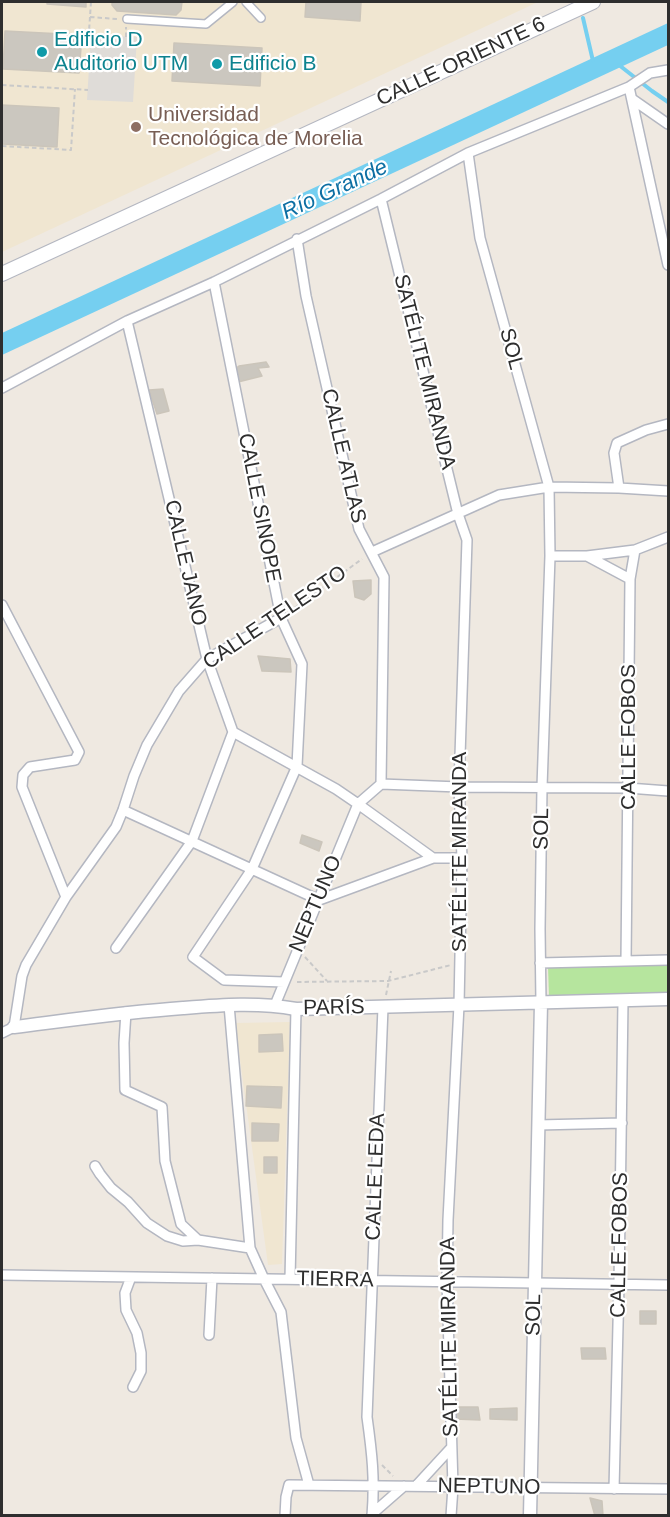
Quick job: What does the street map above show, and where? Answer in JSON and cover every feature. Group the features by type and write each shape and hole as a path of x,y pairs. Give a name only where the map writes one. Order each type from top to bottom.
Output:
{"main road":[{"name":"CALLE ORIENTE 6","path":"2,274 593,2"}],"street":[{"path":"127,19 206,24 233,2"},
{"path":"246,2 261,18"},
{"path":"2,388 127,321 214,282 468,153 631,85 650,73 669,70"},
{"path":"631,85 632,99 669,265"},
{"path":"632,99 669,124"},
{"name":"SOL","path":"468,153 480,238 549,487 550,556 542,787 541,1003 530,1515"},
{"name":"SATÉLITE MIRANDA","path":"381,199 458,514 467,540 459,788 462,858 459,1005 448,1220 447,1281 453,1487 451,1515"},
{"name":"CALLE ATLAS","path":"297,239 306,296 359,529 384,577 381,784"},
{"name":"CALLE SINOPE","path":"214,282 281,618 302,664 297,766 252,869 193,957 224,980 284,982"},
{"name":"CALLE JANO","path":"127,321 207,658 233,732"},
{"path":"619,488 614,453 617,443 646,430 669,424"},
{"path":"372,552 499,495 549,487 669,491"},
{"path":"550,556 587,556 635,550 669,537"},
{"name":"CALLE FOBOS","path":"626,961 630,579 635,550"},
{"path":"587,556 630,579"},
{"path":"2,605 79,752 75,760 30,767 23,774 22,787 66,897"},
{"name":"CALLE TELESTO","path":"14,1027 22,976 26,965 66,897 116,827 147,745 178,691 207,658 281,618"},
{"path":"116,948 192,841 233,732 297,766 358,804 433,858"},
{"path":"358,804 381,784 459,788 628,788 669,791"},
{"name":"NEPTUNO","path":"274,1005 358,804"},
{"path":"123,810 319,900 433,858 462,858"},
{"path":"540,963 669,960"},
{"name":"PARÍS","path":"2,1033 14,1027 126,1012 229,1005 274,1005 296,1009 669,999"},
{"name":"CALLE FOBOS","path":"614,1489 620,1284 622,1001"},
{"path":"229,1005 250,1248 281,1312 296,1438 309,1485"},
{"name":"CALLE LEDA","path":"372,1515 374,1486 367,1417 383,1007"},
{"path":"290,1279 296,1009"},
{"path":"126,1012 125,1090 162,1107 165,1161 176,1204 182,1224 198,1240"},
{"path":"538,1125 622,1123"},
{"path":"96,1166 111,1188 128,1202 147,1223 167,1236 183,1241 198,1240 250,1248"},
{"name":"TIERRA","path":"2,1275 669,1285"},
{"path":"131,1277 125,1293 126,1310 137,1333 141,1353 141,1371 133,1387"},
{"path":"209,1335 212,1278"},
{"path":"416,1486 451,1448"},
{"name":"NEPTUNO","path":"285,1515 289,1485 669,1489"},
{"path":"372,1515 404,1486"}],"path":[{"path":"91,2 89,32 95,32 94,35"},
{"path":"90,17 127,19"},
{"path":"2,85 88,90"},
{"path":"2,146 71,150 75,89"},
{"name":"CALLE TELESTO","path":"281,618 372,552"},
{"path":"298,949 327,981"},
{"path":"284,982 388,981 459,963"},
{"path":"383,1007 391,971"},
{"path":"372,1455 404,1486"}],"shaded area":[{"name":"Universidad Tecnológica de Morelia","path":"2,2 538,2 2,252"},
{"path":"91,35 137,37 133,102 87,100"},
{"path":"290,1022 282,1264 268,1265 235,1023"}],"green space":[{"path":"668,965 668,993 549,996 548,967"}],"water":[{"name":"Río Grande","path":"668,23 668,45 2,355 2,333"}],"building":[{"path":"47,2 86,2 86,7 47,4"},
{"path":"112,2 182,2 181,10 176,15 117,11"},
{"path":"306,2 361,2 360,21 305,17"},
{"name":"Edificio D Auditorio UTM","path":"5,31 82,35 79,73 3,69"},
{"name":"Edificio B","path":"174,43 262,48 260,86 172,81"},
{"path":"2,105 59,108 57,147 2,144"},
{"path":"266,362 269,367 258,368 262,376 238,382 235,369 239,366"},
{"path":"163,389 169,411 157,414 149,390"},
{"path":"371,580 371,594 364,600 355,597 353,581"},
{"path":"258,656 290,659 291,672 262,671"},
{"path":"302,835 322,842 319,851 300,843"},
{"path":"282,1034 283,1051 259,1052 259,1035"},
{"path":"247,1086 282,1087 281,1108 246,1106"},
{"path":"252,1123 279,1124 278,1141 252,1141"},
{"path":"264,1157 277,1157 277,1173 264,1173"},
{"path":"640,1311 656,1311 656,1324 640,1324"},
{"path":"581,1348 605,1348 606,1359 582,1359"},
{"path":"455,1407 478,1407 480,1420 455,1419"},
{"path":"517,1408 517,1420 490,1419 490,1409"},
{"path":"590,1498 602,1501 603,1516 595,1516"}],"waterway":[{"path":"583,18 593,61"},
{"path":"619,65 668,102"}],"place":[{"name":"Edificio D Auditorio UTM","path":"42,52"},
{"name":"Edificio B","path":"217,64"},
{"name":"Universidad Tecnológica de Morelia","path":"136,127"}]}
